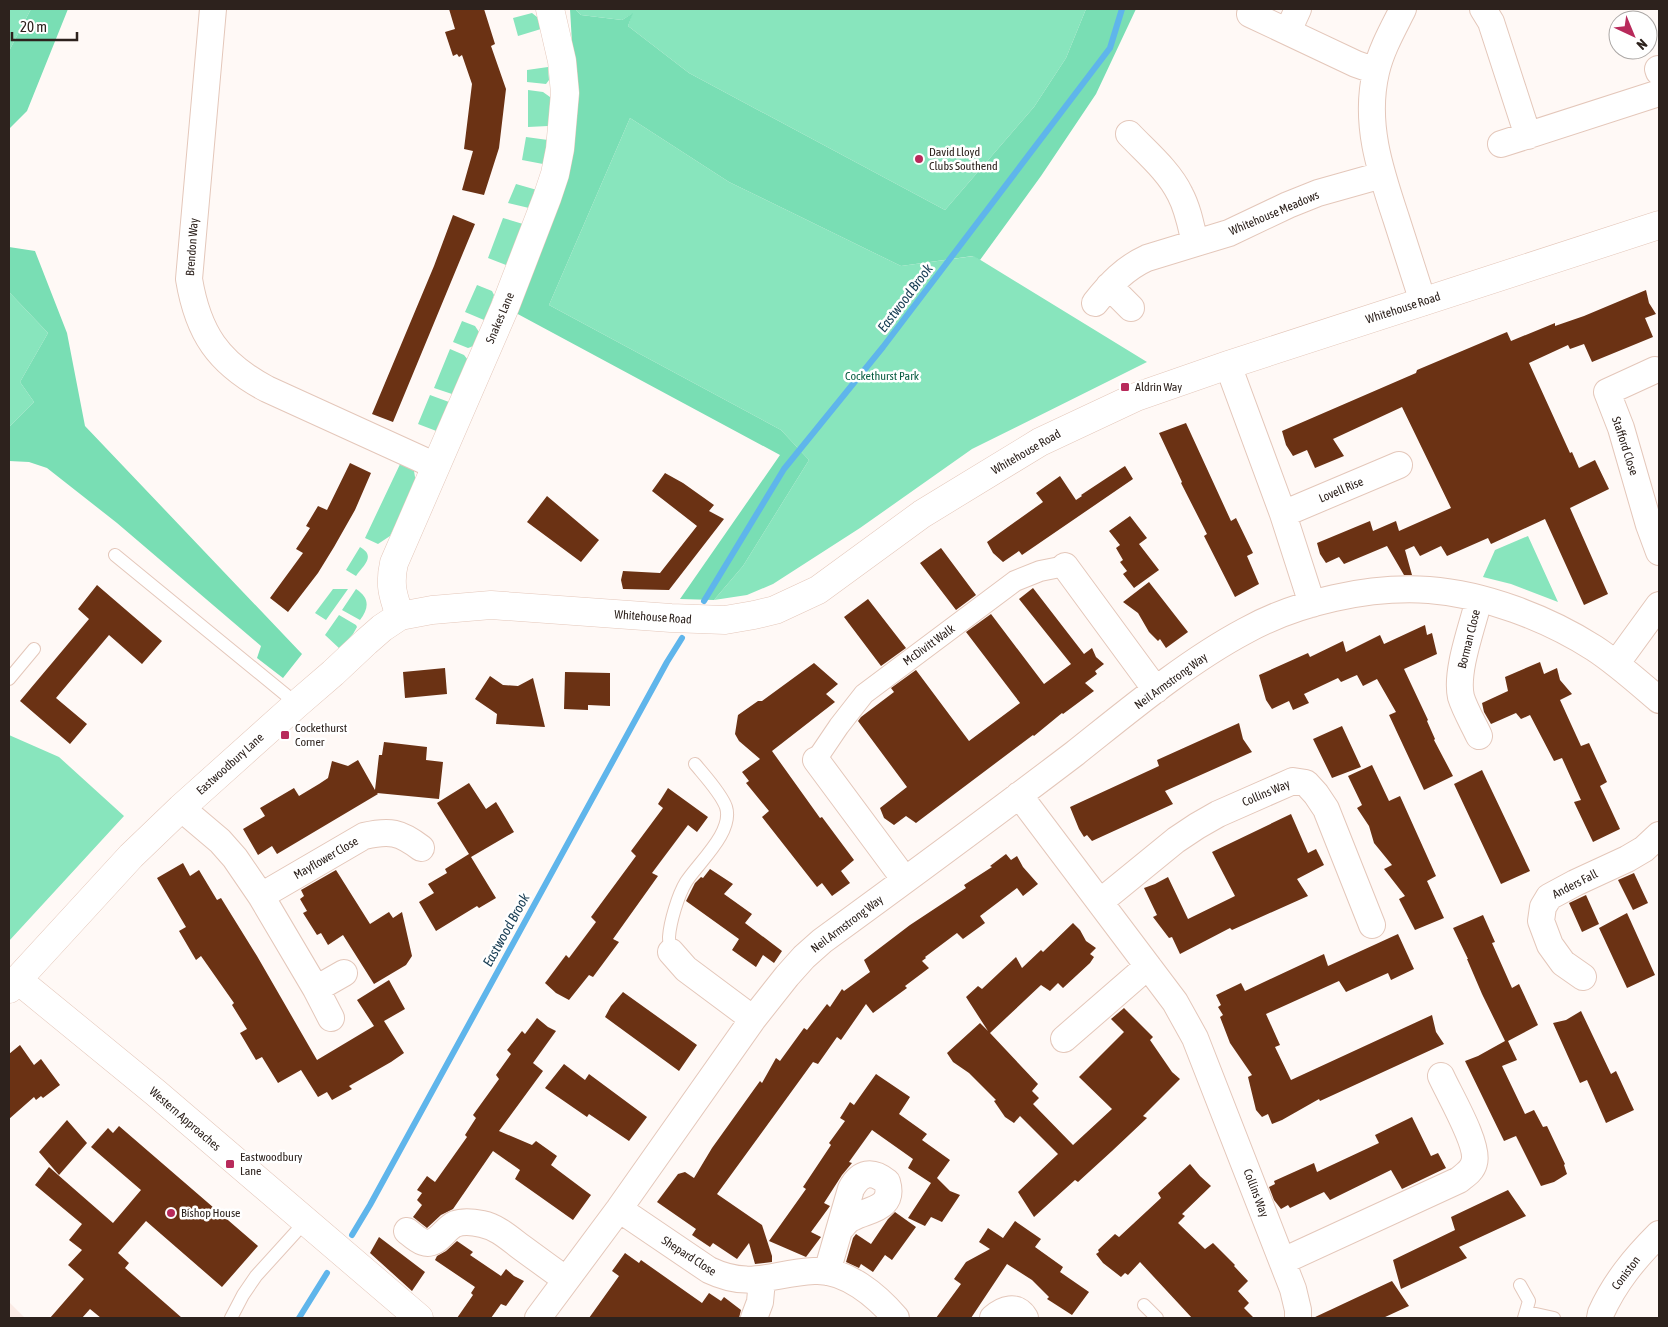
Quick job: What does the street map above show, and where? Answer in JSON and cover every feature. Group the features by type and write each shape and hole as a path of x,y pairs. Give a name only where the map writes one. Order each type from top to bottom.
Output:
{"street":[{"name":"Brendon Way","path":"213,9 189,279 192,299 205,334 217,351 246,378 436,466"},
{"name":"Snakes Lane","path":"400,616 391,587 391,576 398,551 505,307 555,174 560,149 565,93 562,62 550,9"},
{"path":"1403,9 1386,42 1376,72 1372,99 1372,128 1382,175 1422,302"},
{"path":"1484,9 1491,22 1528,136"},
{"path":"1250,14 1293,20 1356,64 1376,72"},
{"path":"1501,144 1528,136 1659,78"},
{"path":"1130,134 1167,174 1180,192 1188,211 1195,243"},
{"name":"Whitehouse Meadows","path":"1131,308 1102,294 1135,263 1230,233 1318,193 1382,175"},
{"name":"Whitehouse Road","path":"400,616 432,610 491,605 725,620 754,616 775,610 818,590 922,514 1040,442 1136,397 1228,365 1659,225"},
{"path":"1228,365 1283,514 1312,604"},
{"name":"Stafford Close","path":"1655,370 1598,396 1621,428 1649,525 1659,552"},
{"name":"Lovell Rise","path":"1283,514 1399,465"},
{"name":"McDivitt Walk","path":"906,880 816,760 864,694 1015,581 1040,571 1065,566 1156,690"},
{"name":"Neil Armstrong Way","path":"538,1318 565,1279 619,1209 753,1019 804,957 822,941 906,880 1156,690 1244,631 1289,611 1346,596 1380,591 1447,592 1512,609 1574,636 1616,664 1659,700"},
{"name":"Borman Close","path":"1479,599 1462,664 1460,686 1462,698 1479,736"},
{"path":"1616,664 1659,605"},
{"name":"Eastwoodbury Lane","path":"13,984 131,856 181,808 366,642 400,616"},
{"name":"Collins Way","path":"1100,902 1176,840 1197,826 1218,814 1293,781 1306,783 1326,809 1372,925"},
{"name":"Collins Way","path":"1019,795 1175,1002 1195,1038 1293,1289 1298,1318"},
{"path":"181,808 220,841 235,858 261,896 331,1018"},
{"name":"Mayflower Close","path":"261,896 364,836 379,832 391,832 406,837 421,848"},
{"name":"Anders Fall","path":"1583,977 1563,963 1550,945 1541,921 1543,907 1549,897 1627,859 1644,849 1659,835"},
{"path":"671,952 686,969 753,1019"},
{"path":"1064,1039 1148,966"},
{"path":"316,989 344,973"},
{"name":"Western Approaches","path":"13,984 156,1093 419,1318"},
{"path":"1282,1261 1459,1180 1469,1172 1474,1164 1475,1155 1472,1142 1441,1076"},
{"name":"Shepard Close","path":"619,1209 708,1270 721,1276 739,1280 762,1280 810,1272 826,1272 842,1276 862,1288 876,1298 896,1318"},
{"path":"407,1231 421,1242 426,1243 441,1237 454,1224 461,1222 482,1224 498,1230 565,1279"},
{"path":"826,1272 840,1229"},
{"name":"Coniston","path":"1600,1318 1616,1284 1632,1263 1659,1234"},
{"path":"754,1318 760,1302 762,1280"},
{"path":"993,1318 1010,1308 1017,1310 1025,1318"}],"lane":[{"path":"115,555 297,704"},
{"path":"9,679 34,649"},
{"path":"671,952 669,936 674,913 685,884 716,843 726,823 726,808 712,784 695,764"},
{"path":"231,1318 256,1276 305,1222"},
{"path":"1520,1285 1529,1301 1526,1315 1554,1318"},
{"path":"1144,1304 1157,1318"}],"shaded area":[{"path":"9,1302 25,1318 9,1318"}],"green space":[{"path":"9,9 31,9 9,51"},
{"path":"31,9 68,9 27,111 9,129 9,51"},
{"path":"570,9 575,9 581,15 622,20 633,13 628,26 689,73 945,210 1034,107 1066,58 1086,9 1136,9 1096,94 1041,176 980,260 973,256 901,266 729,182 630,118 549,305 781,430 809,460 743,566 714,600 680,599 780,455 514,312 574,77"},
{"name":"David Lloyd Clubs Southend","path":"575,9 1086,9 1066,58 1034,107 945,210 689,73 628,26 632,14 622,20 581,15"},
{"path":"532,13 537,17 541,29 518,36 513,18"},
{"path":"548,67 549,80 546,84 527,82 527,70"},
{"path":"528,90 543,92 550,97 550,122 548,126 528,127"},
{"name":"Cockethurst Park","path":"630,118 729,182 901,266 974,256 1147,362 972,449 860,528 773,584 747,595 714,600 743,566 809,460 781,430 549,305"},
{"path":"526,137 548,140 543,164 522,160"},
{"path":"516,184 537,190 529,208 508,203"},
{"path":"503,218 523,224 509,264 506,265 488,258"},
{"path":"9,247 35,251 67,333 85,426 302,654 283,678 257,658 261,646 117,523 47,468 29,462 9,461 9,427 34,402 20,382 48,333 9,292"},
{"path":"477,285 492,291 494,295 484,320 465,312"},
{"path":"9,292 48,333 20,382 34,402 10,426"},
{"path":"462,321 475,326 479,332 474,345 468,348 453,342"},
{"path":"450,349 464,355 468,360 452,394 434,388"},
{"path":"430,395 449,402 439,432 418,424"},
{"path":"402,460 411,466 416,483 390,536 378,544 365,538"},
{"path":"1528,536 1558,602 1511,584 1483,577 1495,550"},
{"path":"360,547 365,550 368,557 356,576 346,570"},
{"path":"333,589 348,589 326,620 315,613"},
{"path":"356,589 361,592 367,603 360,620 342,610"},
{"path":"339,615 357,627 340,649 325,635"},
{"path":"9,735 59,757 124,816 9,941"}],"building":[{"path":"449,9 484,9 495,44 491,46 506,89 499,148 484,195 462,190 473,151 464,149 472,84 462,55 459,57 457,54 453,56 445,32 455,29"},
{"path":"453,215 475,224 393,422 372,414 434,266"},
{"path":"1646,290 1649,303 1656,314 1645,318 1653,337 1592,362 1584,344 1570,349 1568,345 1529,363 1570,453 1572,452 1579,468 1595,460 1609,489 1570,508 1608,594 1584,605 1545,519 1491,544 1488,538 1447,556 1441,546 1420,556 1414,546 1405,550 1412,575 1404,575 1387,546 1344,564 1339,557 1326,563 1320,554 1317,543 1370,521 1373,531 1396,521 1399,531 1451,508 1402,407 1333,439 1344,456 1315,468 1307,450 1293,456 1286,445 1282,431 1507,332 1511,341 1555,323 1555,326 1584,316"},
{"path":"1186,423 1231,521 1236,518 1253,553 1247,556 1259,584 1235,597 1204,536 1207,534 1181,483 1159,433"},
{"path":"350,463 371,473 355,510 334,547 318,573 288,612 270,598 303,553 296,549 310,528 306,526 318,506 327,510"},
{"path":"1125,466 1133,479 1022,555 1019,551 1003,562 993,553 987,542 1043,502 1036,493 1060,476 1076,500"},
{"path":"665,473 714,505 709,511 724,519 669,590 623,589 621,580 623,571 660,573 697,526 652,491"},
{"path":"547,496 599,540 581,562 527,522"},
{"path":"1130,516 1147,538 1139,544 1159,570 1134,588 1123,574 1127,571 1120,562 1123,560 1116,548 1120,545 1109,531"},
{"path":"941,548 976,595 956,610 920,563"},
{"path":"1149,582 1188,632 1166,648 1160,639 1158,641 1149,632 1138,613 1123,602"},
{"path":"97,585 162,641 142,664 109,635 56,698 87,724 70,744 20,701 89,619 78,609"},
{"path":"1033,588 1084,654 1092,648 1096,657 1104,664 1095,671 1097,674 1085,683 1094,691 916,823 906,816 894,825 884,818 880,808 907,787 858,721 894,692 891,688 916,670 969,741 1020,703 966,632 991,614 1044,684 1071,664 1019,599"},
{"path":"868,599 906,648 881,666 844,617"},
{"path":"1425,625 1427,635 1432,633 1437,654 1404,669 1428,720 1434,740 1453,776 1424,790 1389,715 1396,712 1377,679 1363,686 1357,675 1341,682 1338,678 1304,694 1309,703 1293,710 1289,701 1272,709 1266,700 1259,675 1308,653 1310,657 1343,641 1346,652 1380,635 1384,644"},
{"path":"1540,662 1544,674 1557,668 1560,680 1572,694 1560,700 1581,746 1589,743 1607,782 1600,786 1620,829 1593,842 1574,802 1581,800 1562,758 1554,761 1530,715 1521,719 1516,713 1491,724 1484,712 1482,703 1508,691 1505,677"},
{"path":"814,663 838,684 826,694 835,702 772,751 820,818 822,817 854,860 841,871 850,883 832,896 822,883 817,887 762,817 769,811 746,783 749,781 742,772 760,759 739,741 735,734 738,715 758,701 762,701"},
{"path":"445,668 447,694 405,698 403,672"},
{"path":"565,672 610,673 610,706 588,705 588,710 564,709"},
{"path":"490,676 503,685 518,686 533,678 545,727 496,724 497,714 475,699"},
{"path":"1239,723 1243,739 1252,752 1165,791 1173,804 1092,841 1087,835 1084,837 1070,807 1159,766 1157,760"},
{"path":"1342,726 1361,767 1332,778 1313,739"},
{"path":"384,742 427,747 426,760 443,762 439,799 377,793 277,854 272,846 258,855 243,829 265,816 260,808 294,788 299,796 319,784 328,778 332,761 348,766 358,760 375,790 379,755 382,755"},
{"path":"1372,765 1389,801 1400,796 1436,876 1427,881 1444,918 1415,930 1399,899 1405,896 1384,869 1392,865 1374,843 1369,826 1357,808 1362,805 1348,776"},
{"path":"1482,770 1530,871 1501,884 1454,784"},
{"path":"469,783 486,809 496,802 514,832 471,857 496,898 479,908 477,906 436,931 419,902 434,893 428,884 447,873 445,869 469,854 437,803"},
{"path":"668,788 708,817 697,832 688,825 652,873 658,876 613,939 619,942 593,977 589,975 569,1000 556,993 545,983 566,955 569,958 596,922 591,917 636,856 631,851 663,808 658,804"},
{"path":"1291,814 1308,853 1316,849 1324,865 1297,879 1308,896 1232,930 1230,928 1180,954 1172,937 1169,938 1153,917 1157,915 1144,888 1168,877 1188,919 1235,896 1212,852"},
{"path":"1006,854 1011,860 1017,856 1023,867 1038,884 1023,896 1017,888 980,916 985,923 963,939 957,933 925,957 922,961 929,968 905,986 907,988 873,1013 866,1004 841,1040 837,1037 818,1064 813,1062 717,1194 762,1225 772,1256 772,1262 755,1264 749,1243 737,1259 713,1243 710,1247 692,1235 696,1229 657,1202 678,1174 685,1172 694,1178 712,1148 760,1081 762,1083 776,1058 780,1061 804,1028 807,1030 827,1004 830,1007 842,989 844,991 870,972 864,960 910,925 966,888 964,885 992,867 990,866"},
{"path":"183,863 190,876 199,870 217,900 221,898 317,1060 374,1026 357,1000 389,980 405,1009 384,1021 404,1053 349,1086 352,1089 332,1100 327,1092 318,1097 301,1070 278,1083 262,1057 256,1060 240,1033 247,1029 232,1005 234,1003 201,956 196,960 179,931 186,927 157,878"},
{"path":"710,869 733,884 724,894 752,914 745,923 782,951 774,963 763,955 756,967 732,950 739,939 686,901 695,883 701,877 703,878"},
{"path":"336,870 370,924 389,912 393,918 402,912 412,956 406,965 374,984 343,935 328,945 321,933 317,935 303,913 307,911 300,899 304,896 301,890"},
{"path":"1634,873 1648,903 1633,910 1618,880"},
{"path":"1586,895 1599,924 1582,932 1569,903"},
{"path":"1627,913 1655,975 1627,988 1599,928"},
{"path":"1483,915 1495,942 1492,943 1512,988 1519,984 1538,1025 1508,1041 1517,1060 1502,1066 1525,1114 1534,1110 1543,1127 1547,1126 1565,1164 1567,1174 1554,1182 1541,1186 1516,1136 1504,1141 1465,1061 1505,1041 1453,928"},
{"path":"1073,923 1080,930 1086,941 1096,948 1090,954 1094,957 1090,963 1063,988 1058,983 1050,991 1041,985 990,1033 1038,1084 1032,1091 1039,1098 1033,1104 1073,1145 1112,1109 1079,1077 1124,1032 1111,1019 1124,1008 1153,1037 1150,1040 1172,1072 1180,1079 1143,1116 1147,1118 1078,1182 1075,1180 1034,1217 1018,1192 1058,1154 1020,1116 1014,1123 1005,1117 994,1101 996,1100 969,1073 953,1062 947,1053 980,1023 988,1031 966,997 978,986 982,989 1016,957 1022,968 1041,950 1043,952"},
{"path":"1398,934 1414,969 1391,980 1388,973 1346,992 1339,981 1266,1014 1280,1045 1275,1047 1291,1080 1432,1015 1436,1032 1444,1044 1320,1101 1319,1099 1282,1120 1272,1124 1268,1114 1262,1117 1256,1110 1248,1077 1252,1075 1230,1043 1220,1017 1223,1015 1218,1007 1221,1005 1216,995 1241,983 1245,991 1324,954 1328,966"},
{"path":"623,992 697,1045 679,1071 605,1017 611,1006"},
{"path":"1581,1011 1611,1074 1616,1071 1634,1110 1606,1123 1587,1080 1580,1083 1553,1023 1566,1020"},
{"path":"537,1018 556,1031 533,1063 543,1071 499,1131 532,1145 536,1141 557,1156 551,1165 591,1195 573,1220 515,1179 520,1170 493,1151 453,1209 441,1215 427,1228 413,1217 422,1205 417,1200 422,1193 417,1190 427,1176 435,1182 467,1137 465,1135 476,1118 473,1115 499,1079 496,1075 511,1054 507,1050 522,1031 525,1034"},
{"path":"20,1045 34,1065 41,1059 60,1085 43,1098 41,1096 36,1100 34,1097 9,1119 9,1054"},
{"path":"564,1064 585,1080 589,1074 647,1117 629,1141 589,1114 587,1117 545,1088"},
{"path":"876,1074 910,1097 899,1114 927,1134 922,1140 950,1160 937,1178 950,1191 960,1195 942,1222 931,1217 925,1226 908,1218 931,1183 908,1168 913,1159 872,1130 849,1162 852,1163 824,1203 830,1206 811,1232 821,1237 806,1257 769,1241 806,1189 803,1187 831,1145 829,1143 845,1121 840,1118 850,1102 854,1105"},
{"path":"1412,1117 1431,1156 1438,1153 1446,1168 1402,1189 1391,1170 1330,1200 1324,1192 1290,1208 1288,1205 1281,1209 1274,1200 1269,1187 1275,1184 1274,1181 1314,1163 1317,1172 1379,1143 1375,1135"},
{"path":"67,1120 87,1143 59,1175 39,1152"},
{"name":"Bishop House","path":"119,1126 258,1246 222,1287 146,1221 118,1253 129,1263 125,1268 182,1318 101,1318 90,1309 82,1318 50,1318 84,1279 68,1265 82,1250 69,1240 82,1224 35,1185 49,1167 113,1223 141,1190 91,1147 108,1128 113,1133"},
{"path":"1190,1164 1211,1186 1182,1214 1185,1216 1178,1223 1205,1249 1213,1243 1248,1281 1238,1291 1249,1303 1244,1308 1254,1318 1192,1318 1140,1262 1128,1275 1125,1273 1121,1277 1103,1263 1096,1254 1115,1234 1119,1237 1161,1198 1158,1193"},
{"path":"1508,1190 1526,1216 1459,1247 1467,1258 1401,1289 1393,1260 1455,1230 1451,1217"},
{"path":"895,1212 916,1227 892,1260 885,1255 873,1272 861,1264 859,1268 846,1262 856,1234 871,1244"},
{"path":"1015,1221 1041,1239 1035,1247 1063,1267 1060,1272 1089,1292 1072,1315 1047,1299 1049,1297 1032,1280 1007,1264 971,1318 936,1318 961,1284 954,1279 966,1262 990,1249 979,1242 988,1228 1003,1238"},
{"path":"379,1237 425,1272 412,1291 370,1253"},
{"path":"457,1241 473,1252 470,1255 501,1276 506,1269 524,1281 506,1306 501,1304 491,1318 457,1318 473,1295 471,1293 475,1287 435,1260 437,1256"},
{"path":"625,1253 639,1263 641,1260 702,1303 709,1293 721,1301 724,1297 741,1310 739,1318 589,1318 619,1276 612,1271"},
{"path":"1392,1281 1409,1306 1383,1318 1313,1318"}],"waterway":[{"name":"Eastwood Brook","path":"704,601 784,469 883,347 1110,48 1122,9"},
{"name":"Eastwood Brook","path":"352,1235 667,662 682,638"},
{"name":"Eastwood Brook","path":"299,1318 327,1273"}],"place":[{"name":"David Lloyd Clubs Southend","path":"919,159"},
{"name":"Aldrin Way","path":"1125,387"},
{"name":"Cockethurst Corner","path":"285,735"},
{"name":"Eastwoodbury Lane","path":"230,1164"},
{"name":"Bishop House","path":"171,1213"}]}
